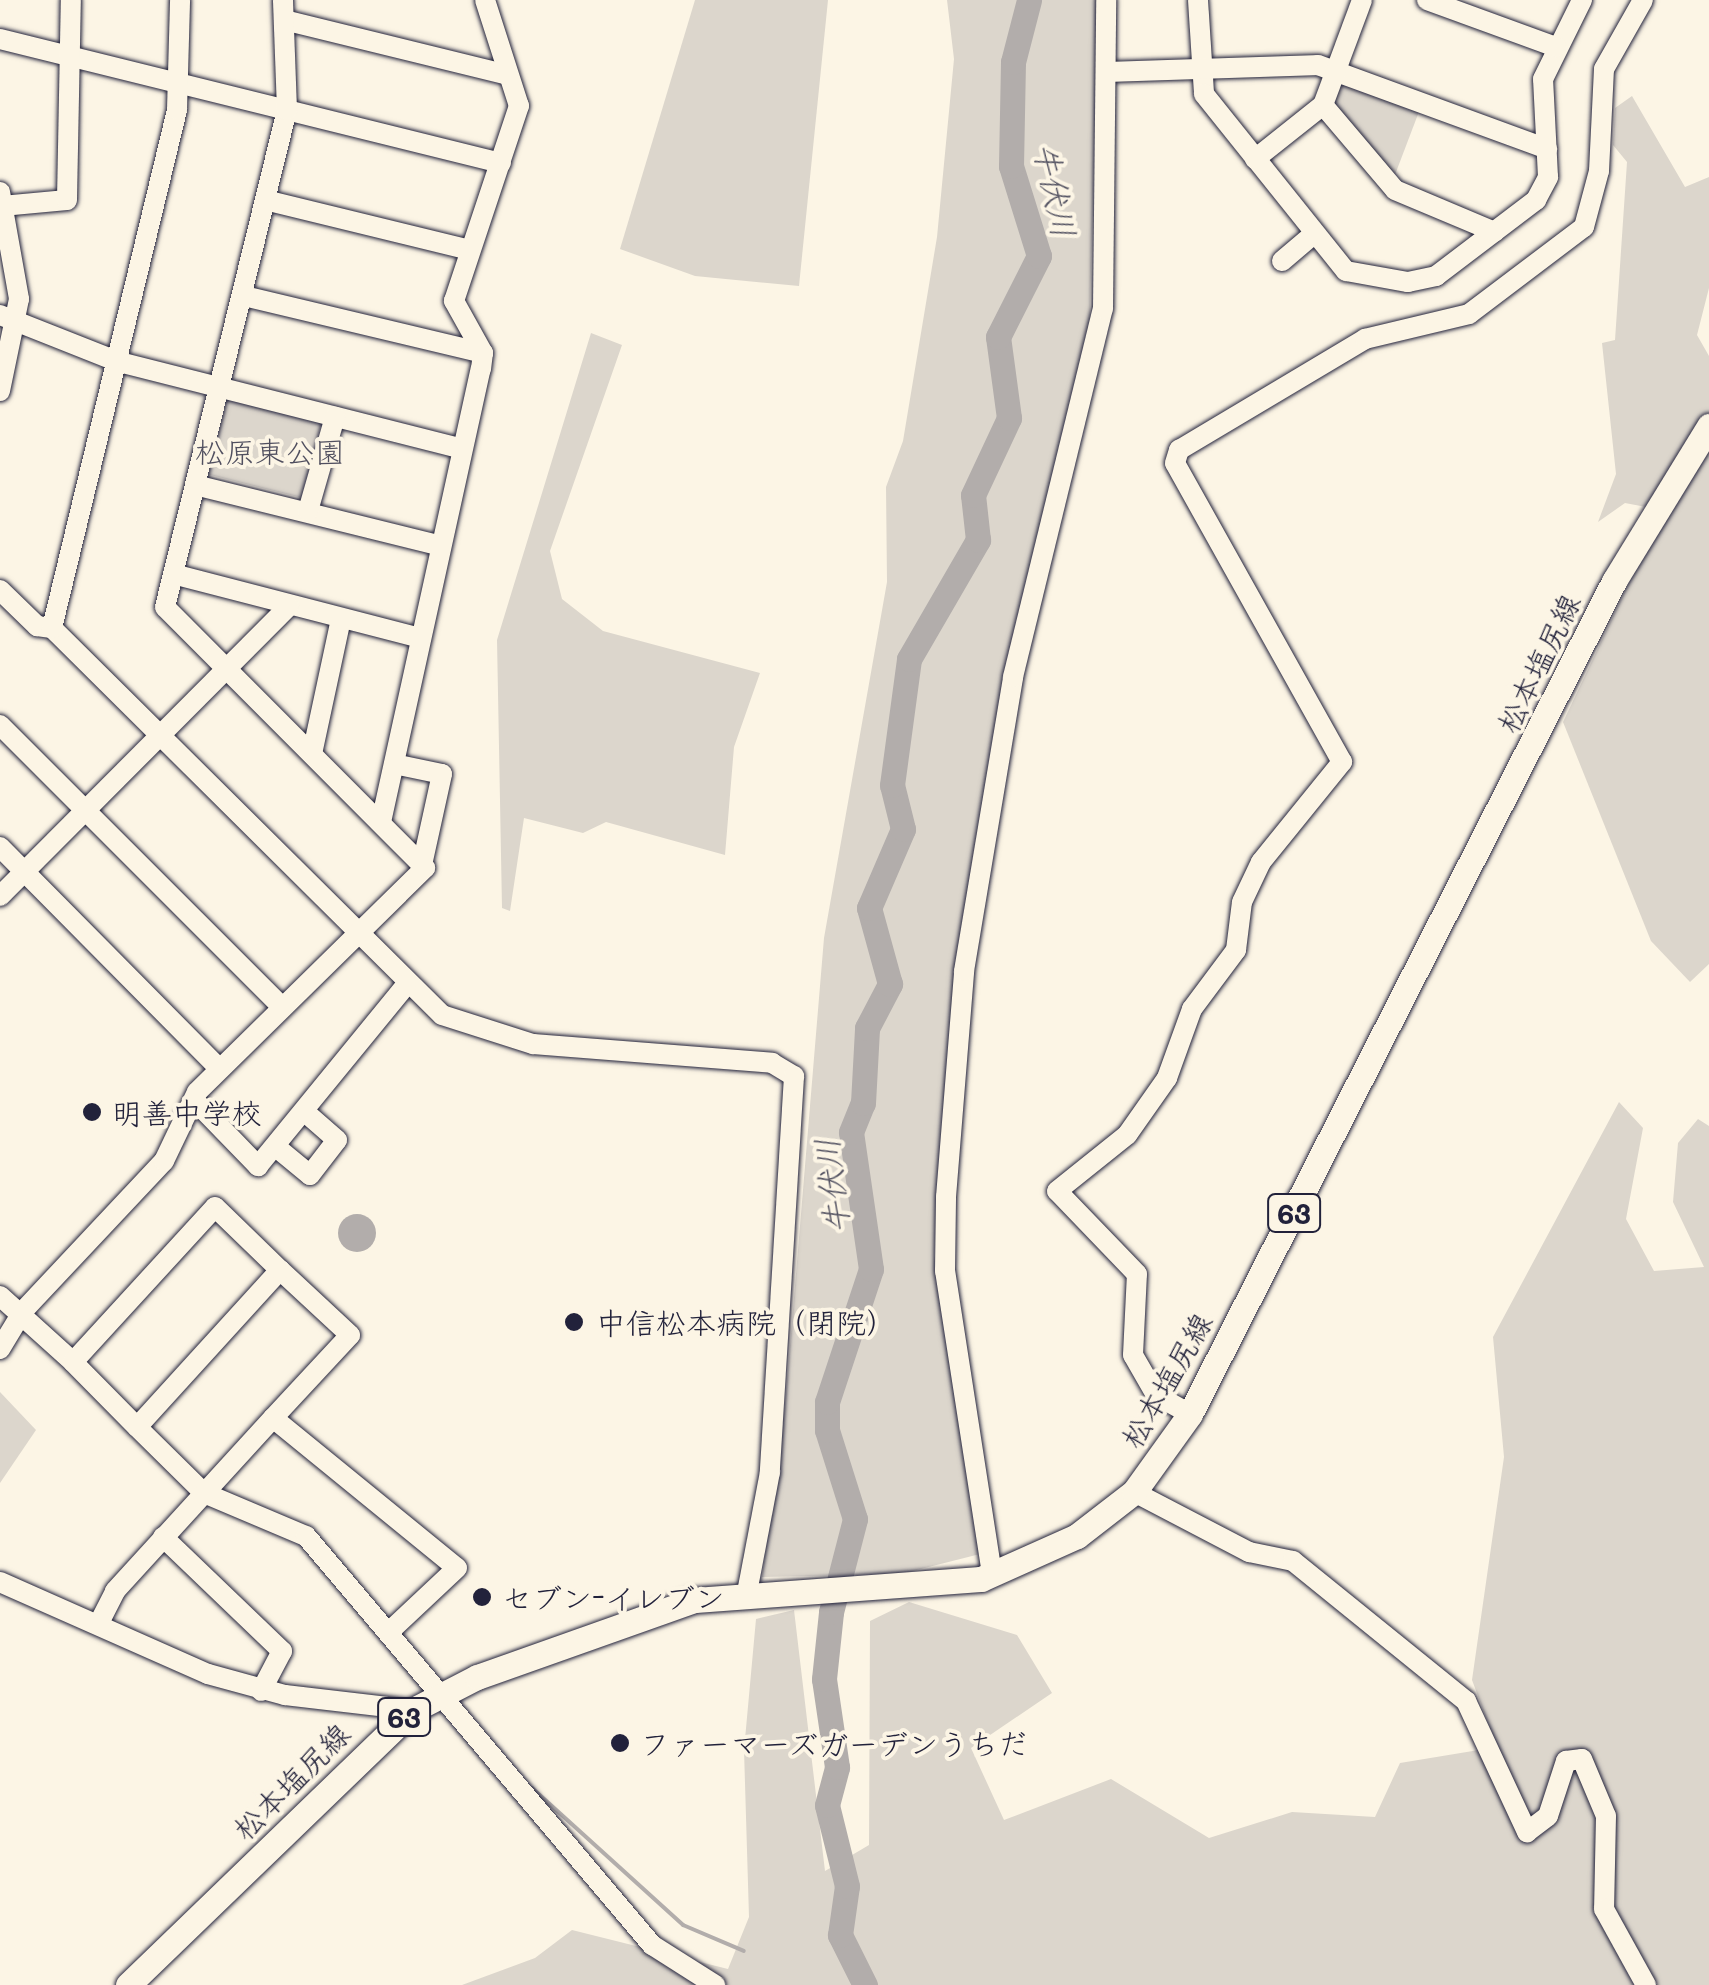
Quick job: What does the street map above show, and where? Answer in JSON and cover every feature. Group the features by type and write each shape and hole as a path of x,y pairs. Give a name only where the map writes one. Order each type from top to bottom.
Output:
{"main road":[{"name":"松本塩尻線","path":"128,1985 412,1710 444,1694 623,1618 756,1593 987,1576 1077,1536 1134,1492 1190,1414 1614,581 1709,426"}],"street":[{"path":"0,391 8,319 1,199 67,200 70,0"},
{"path":"52,628 119,362 180,82 180,0"},
{"path":"381,822 483,352 454,301 520,106 485,0"},
{"path":"987,1576 945,1271 964,972 1013,676 1103,310 1106,0"},
{"path":"1198,0 1199,72 1204,94 1346,271 1408,282 1436,276 1536,200 1548,176 1543,79 1582,0"},
{"path":"1256,159 1323,104 1362,0"},
{"path":"1427,0 1556,47"},
{"path":"1190,1414 1156,1395 1134,1355 1137,1274 1057,1191 1126,1135 1167,1078 1192,1009 1236,950 1242,902 1262,862 1308,792 1342,762 1176,463 1180,450 1365,339 1468,314 1584,227 1599,171 1604,69 1643,0"},
{"path":"422,866 165,607 287,110 284,10 508,74"},
{"path":"0,39 501,163"},
{"path":"1108,72 1336,71 1547,149"},
{"path":"1323,104 1395,190 1496,232"},
{"path":"265,200 470,250"},
{"path":"1282,260 1315,234"},
{"path":"244,296 483,352"},
{"path":"8,319 119,362 462,448"},
{"path":"308,510 335,417"},
{"path":"195,485 441,546"},
{"path":"172,574 421,638"},
{"path":"0,590 36,626 52,628 406,985 442,1016 533,1044 772,1063 794,1076 770,1472 756,1593"},
{"path":"0,896 289,606"},
{"path":"312,754 342,620"},
{"path":"0,725 282,1007"},
{"path":"0,1349 23,1311 164,1161 188,1113 219,1068 422,866 442,774 394,764"},
{"path":"0,848 219,1068"},
{"path":"188,1113 258,1166 406,985"},
{"path":"276,1147 310,1174 337,1140 305,1112"},
{"path":"73,1362 216,1207 350,1335 163,1538 98,1623"},
{"path":"137,1427 280,1270"},
{"path":"0,1296 23,1311 204,1493 306,1536 390,1630 652,1945 714,1985"},
{"path":"274,1418 457,1568 390,1630"},
{"path":"1134,1492 1249,1552 1293,1560 1466,1701 1527,1832 1548,1816 1566,1761 1582,1759 1606,1816 1604,1909 1646,1985"},
{"path":"163,1538 282,1651 261,1691"},
{"path":"0,1582 261,1691 412,1710"}],"green space":[{"path":"695,0 828,0 799,286 695,276 620,249"},
{"path":"947,0 1098,0 1089,343 1007,663 942,1117 934,1254 980,1554 901,1574 762,1577 785,1406 824,938 887,582 886,487 903,441 937,237 954,59"},
{"path":"1346,82 1420,109 1393,180 1336,109 1332,98"},
{"path":"1632,96 1685,187 1709,177 1709,288 1697,335 1709,356 1709,415 1646,507 1625,503 1598,522 1616,474 1602,343 1615,340 1627,162 1613,145 1615,108"},
{"path":"591,333 622,345 550,551 562,599 603,631 760,673 734,747 725,855 606,822 583,833 524,818 510,911 502,908 497,640"},
{"name":"松原東公園","path":"228,396 322,419 303,498 208,475"},
{"path":"1709,446 1709,964 1690,982 1651,941 1563,722 1646,547"},
{"path":"1619,1102 1643,1128 1626,1219 1654,1271 1704,1267 1673,1202 1678,1143 1698,1119 1709,1126 1709,1985 462,1985 535,1958 572,1930 728,1969 749,1917 744,1750 756,1619 794,1610 825,1871 869,1845 870,1621 909,1602 1017,1635 1052,1693 971,1748 1004,1820 1111,1779 1209,1838 1292,1812 1375,1817 1400,1763 1497,1747 1472,1680 1504,1457 1493,1337"},
{"path":"0,1392 36,1430 0,1483"}],"shaded area":[{"path":"357,1214 371,1219 376,1233 371,1247 357,1252 343,1247 338,1233 343,1219"}],"waterway":[{"name":"牛伏川","path":"865,1985 840,1935 847,1886 827,1805 837,1767 824,1679 831,1612 855,1519 827,1430 827,1402 871,1269 851,1132 863,1103 867,1028 890,984 869,908 903,829 892,785 909,659 978,540 973,495 1009,418 998,337 1039,256 1011,166 1013,62 1029,0"},
{"path":"532,1788 683,1925 744,1951"}],"place":[{"name":"明善中学校","path":"92,1112"},
{"name":"中信松本病院（閉院）","path":"574,1322"},
{"name":"セブン-イレブン","path":"482,1597"},
{"name":"ファーマーズガーデンうちだ","path":"620,1743"}]}
